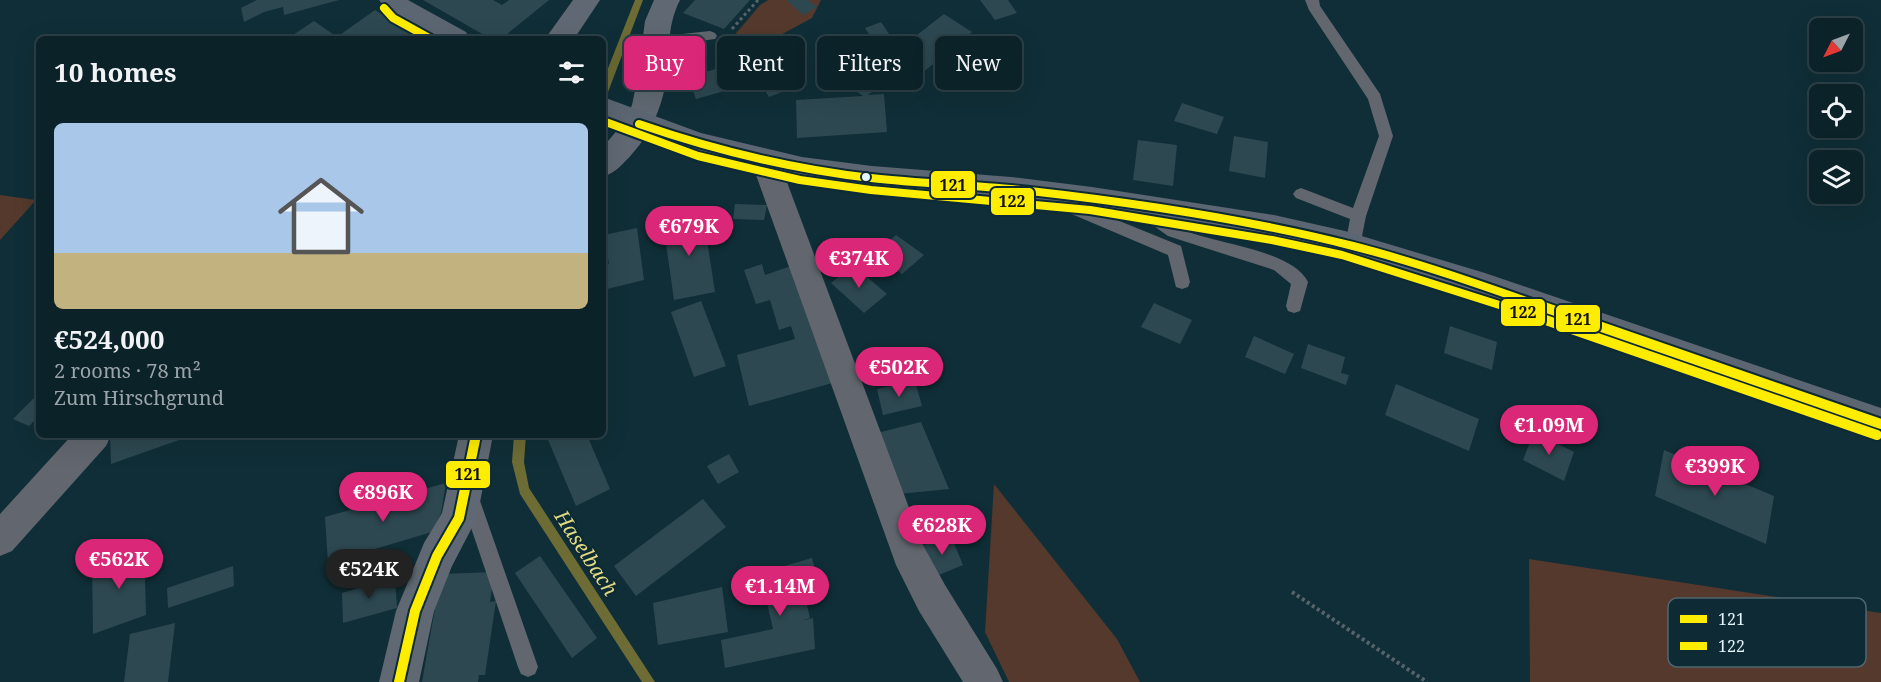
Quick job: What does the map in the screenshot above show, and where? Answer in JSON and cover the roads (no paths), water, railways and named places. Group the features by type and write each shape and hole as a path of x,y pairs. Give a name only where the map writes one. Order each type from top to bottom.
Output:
{"main road":[{"path":"392,0 400,8 451,36"},
{"path":"607,110 699,145 765,161 870,178 1029,190 1278,229 1355,231 1431,268 1881,424"}],"street":[{"path":"561,36 587,0"},
{"path":"655,36 667,0"},
{"path":"606,162 619,151 639,124 649,100 650,90"},
{"path":"765,161 908,553 932,598 984,682"},
{"path":"0,539 91,438"},
{"path":"399,682 415,610 437,556 459,518 475,438"}],"lane":[{"path":"1301,194 1355,231 1386,136 1375,98 1314,7 1312,0"},
{"path":"705,37 710,36"},
{"path":"1029,190 1175,251 1182,282"},
{"path":"1137,206 1173,232 1279,265 1300,282 1294,306"},
{"path":"466,487 528,667"}],"waterway":[{"name":"Haselbach","path":"606,84 639,0"},
{"name":"Haselbach","path":"520,438 518,462 524,490 649,682"}]}
